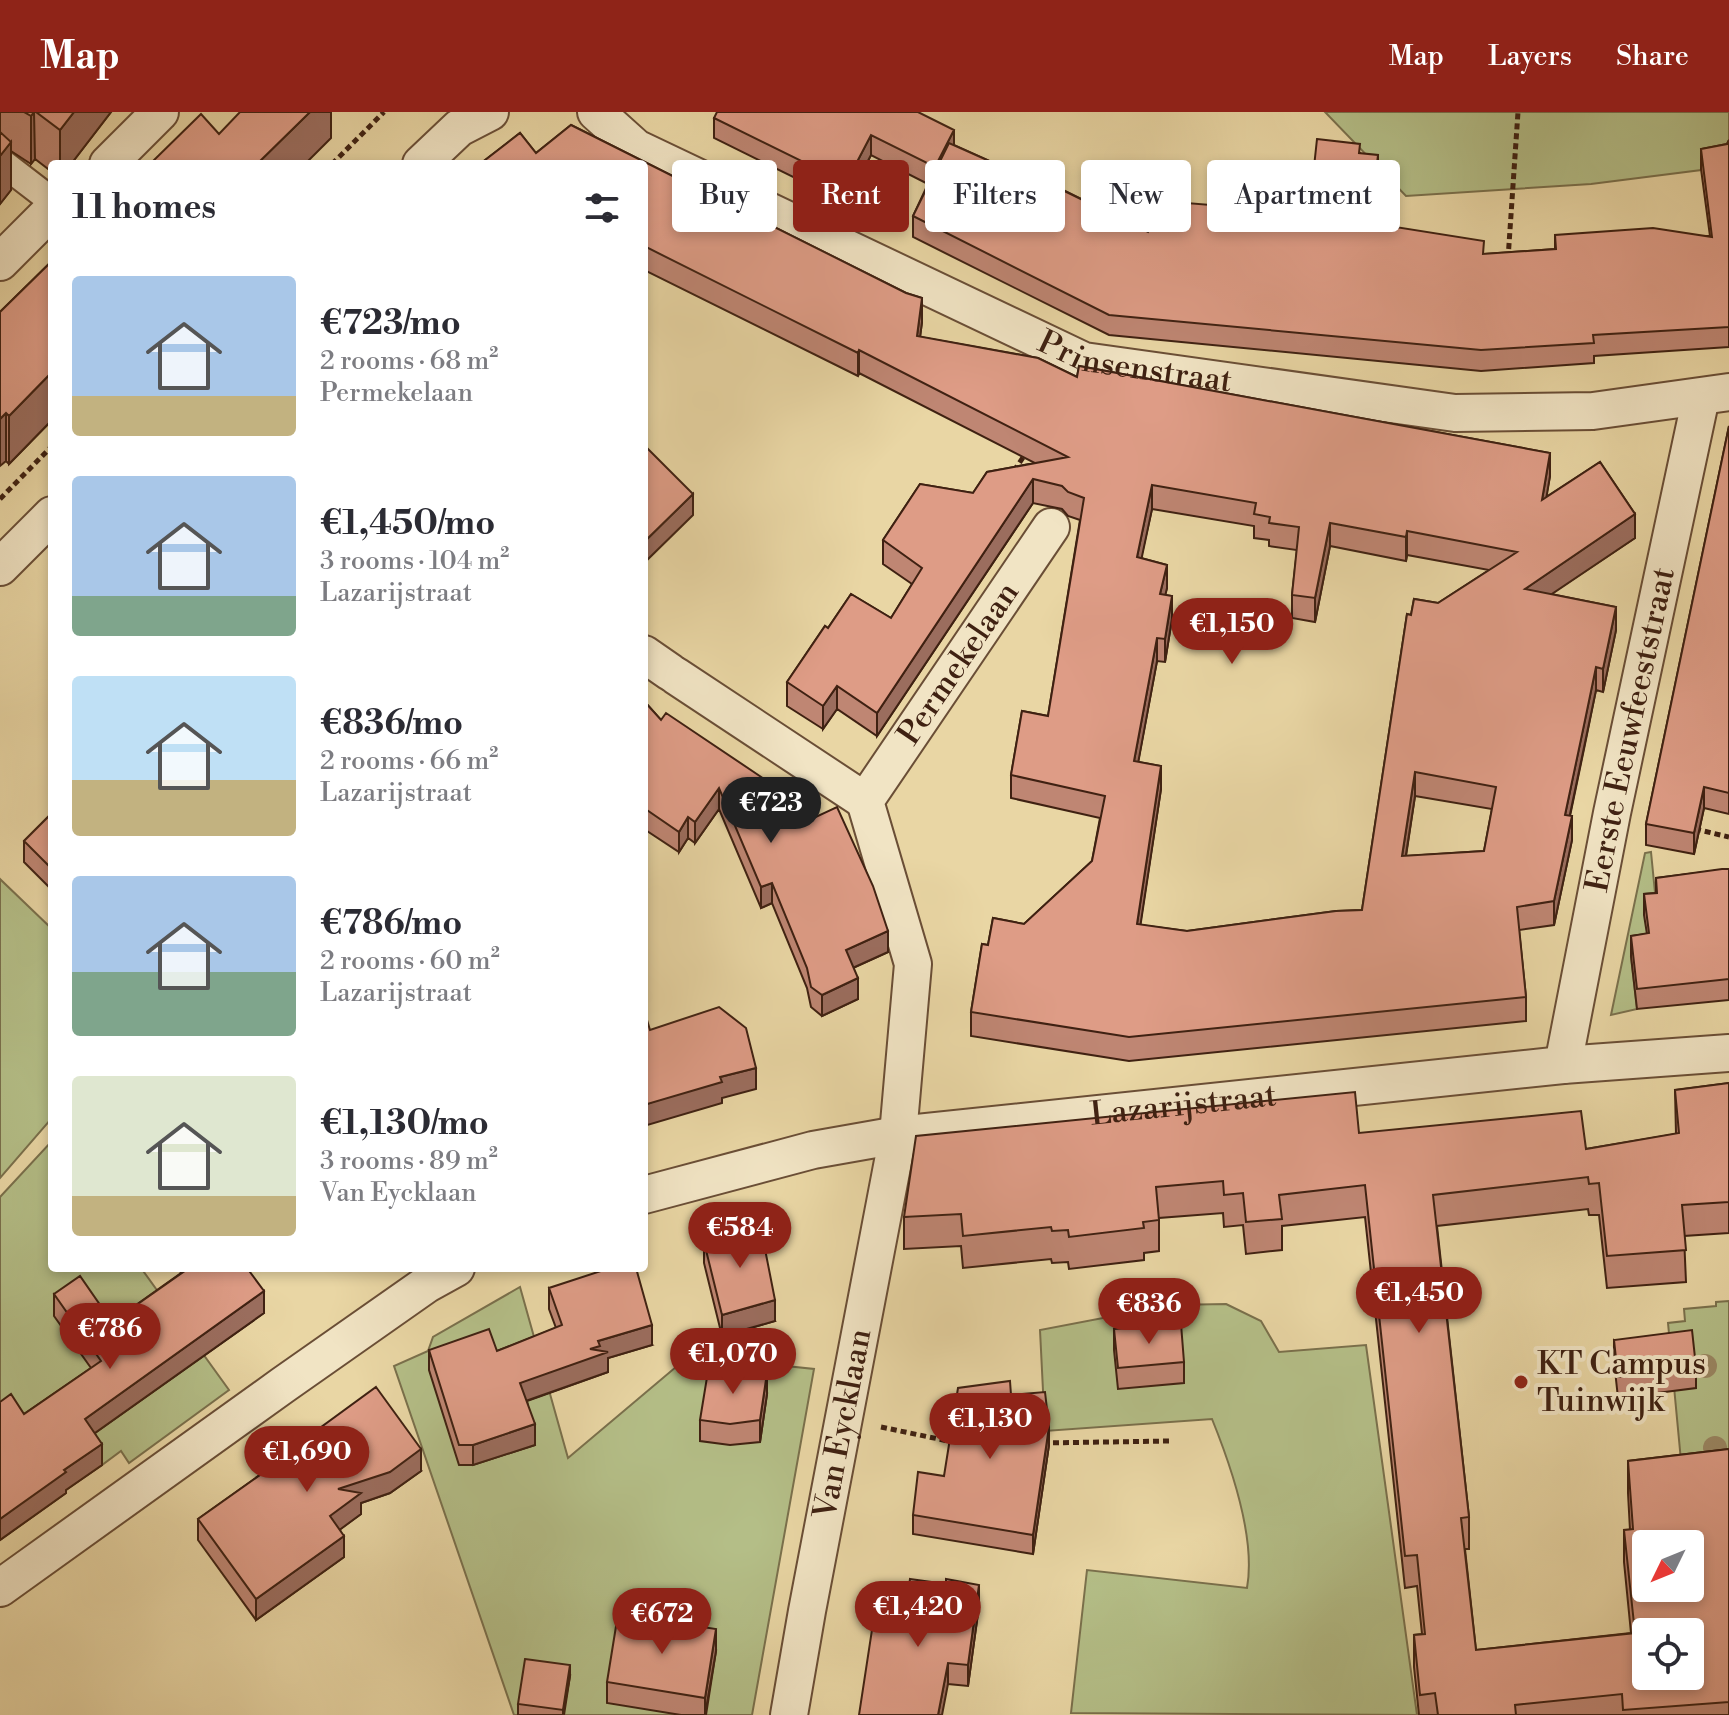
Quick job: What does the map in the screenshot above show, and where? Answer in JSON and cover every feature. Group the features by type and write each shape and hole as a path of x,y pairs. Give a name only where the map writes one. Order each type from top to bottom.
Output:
{"street":[{"path":"112,160 160,112"},
{"path":"425,160 459,128 490,112"},
{"name":"Prinsenstraat","path":"596,112 636,148 1084,361 1455,413 1593,411 1715,394"},
{"path":"0,161 48,221 0,262"},
{"name":"Eerste Eeuwfeeststraat","path":"1563,1065 1612,813 1715,394"},
{"path":"0,567 48,519"},
{"name":"Permekelaan","path":"865,801 1051,527"},
{"path":"663,667 865,801 913,964 898,1135"},
{"name":"Lazarijstraat","path":"648,1194 813,1150 898,1135 1563,1065 1729,1053"},
{"name":"Van Eycklaan","path":"789,1715 898,1135"},
{"path":"0,1588 283,1385 449,1272"}],"path":[{"path":"336,160 384,112"},
{"path":"1508,264 1518,112"},
{"path":"1010,479 1033,442"},
{"path":"0,499 48,450"},
{"path":"1685,828 1729,837"},
{"path":"844,1419 966,1445"},
{"path":"1029,1444 1170,1441"}],"green space":[{"path":"1325,112 1729,112 1729,161 1725,167 1591,184 1406,196 1400,190 1400,160 1371,160"},
{"path":"1651,852 1657,913 1649,954 1631,957 1637,1009 1611,1015 1645,853"},
{"path":"0,879 48,925 48,1123 0,1178"},
{"path":"48,1145 48,1272 144,1272 229,1390 129,1463 121,1451 102,1465 63,1408 0,1423 0,1197"},
{"path":"520,1287 568,1458 689,1356 814,1369 752,1715 514,1715 394,1366 428,1351 433,1337"},
{"path":"1729,1301 1729,1475 1683,1482 1668,1323 1685,1321 1684,1309 1716,1306 1716,1302"},
{"path":"1226,1304 1261,1321 1279,1352 1366,1345 1417,1715 1071,1713 1087,1570 1247,1588 1248,1547 1234,1480 1212,1419 1045,1431 1040,1330 1171,1305"}],"building":[{"path":"36,112 74,112 60,130"},
{"path":"240,112 310,112 261,160 154,160 201,114 219,134"},
{"path":"717,112 918,112 954,130 939,160 925,162 871,135 858,160 799,160 714,118"},
{"path":"571,125 641,160 485,160 520,133 536,153"},
{"path":"0,132 11,142 0,156"},
{"path":"1317,139 1360,144 1359,153 1378,155 1377,160 1315,160"},
{"path":"1729,140 1729,327 1593,335 1594,343 1481,350 1109,315 945,232 1065,232 1065,191 1081,199 1081,232 1191,232 1191,203 1207,205 1207,232 1400,232 1400,228 1484,241 1483,254 1556,249 1555,235 1653,228 1712,237 1701,149 1727,144"},
{"path":"949,143 987,160 941,160"},
{"path":"648,164 672,176 672,232 777,232 777,228 906,293 922,298 917,336 1038,358 1077,377 1079,366 1550,453 1542,500 1600,462 1635,514 1525,589 1616,607 1603,669 1596,667 1565,815 1572,816 1554,901 1517,907 1526,997 1129,1037 971,1012 982,944 988,945 993,918 1024,924 1092,861 1105,796 1011,775 1022,711 1048,716 1084,498 1062,486 1033,479 877,713 837,686 823,706 787,682 851,594 891,618 922,568 883,540 920,484 973,493 987,472 1068,457 859,350 858,353 648,248","holes":["1152,485 1256,503 1254,514 1270,517 1269,523 1299,527 1292,595 1315,598 1330,523 1406,537 1407,531 1517,552 1438,603 1414,599 1411,615 1407,614 1362,910 1187,931 1137,924 1161,766 1134,761 1157,638 1165,639 1172,596 1160,594 1167,565 1137,557","1415,772 1496,787 1484,851 1402,856"]},
{"path":"925,192 925,222 913,216"},
{"path":"48,265 48,376 9,416 6,413 0,419 0,312"},
{"path":"1729,426 1729,793 1704,787 1694,833 1646,824"},
{"path":"648,449 693,494 648,538"},
{"path":"648,705 661,720 666,713 791,797 803,823 837,807 873,886 888,931 846,950 858,978 822,995 811,987 807,968 772,883 761,887 719,788 695,822 688,817 679,832 648,811"},
{"path":"48,817 48,865 24,841"},
{"path":"1729,869 1729,979 1637,989 1631,936 1649,933 1644,894 1657,893 1656,878"},
{"path":"719,1007 746,1028 756,1068 720,1077 722,1082 648,1104 648,1023 650,1030"},
{"path":"1729,1083 1729,1202 1682,1205 1686,1250 1607,1256 1599,1183 1589,1184 1588,1177 1433,1195 1469,1517 1461,1518 1476,1650 1632,1633 1632,1690 1704,1690 1704,1618 1633,1618 1624,1530 1633,1529 1628,1461 1729,1449 1729,1702 1623,1710 1622,1694 1515,1705 1516,1715 1438,1715 1435,1693 1420,1695 1414,1635 1425,1634 1417,1555 1405,1556 1365,1185 1279,1195 1282,1219 1246,1222 1243,1193 1224,1195 1223,1181 1156,1187 1159,1220 1143,1222 1144,1228 1069,1237 1068,1230 1052,1231 1051,1227 963,1236 961,1214 904,1217 916,1136 1355,1092 1359,1133 1581,1111 1586,1149 1679,1133 1675,1090"},
{"path":"757,1226 763,1239 775,1300 722,1315 704,1242"},
{"path":"183,1272 250,1272 264,1291 85,1419 102,1444 0,1519 0,1402 11,1394 24,1414 101,1361 54,1294 80,1276 112,1322"},
{"path":"598,1272 637,1272 652,1325 598,1341 600,1346 590,1349 608,1352 520,1383 535,1424 473,1445 459,1445 429,1350 489,1329 497,1351 562,1325 549,1288"},
{"path":"1181,1324 1184,1362 1118,1368 1114,1329"},
{"path":"1692,1330 1696,1367 1618,1377 1614,1340"},
{"path":"709,1365 767,1373 760,1420 730,1424 700,1420"},
{"path":"1010,1381 1011,1395 1045,1392 1049,1427 1033,1535 913,1515 918,1472 944,1476 958,1388"},
{"path":"376,1387 421,1449 390,1472 338,1489 361,1493 330,1516 344,1536 256,1599 198,1519 315,1436 313,1433"},
{"path":"910,1579 946,1584 946,1579 979,1585 968,1665 948,1663 938,1715 859,1715 875,1610 905,1614"},
{"path":"618,1614 716,1629 705,1698 607,1682"},
{"path":"525,1659 570,1665 563,1710 518,1704"}],"place":[{"name":"KT Campus Tuinwijk","path":"1521,1382"}]}
